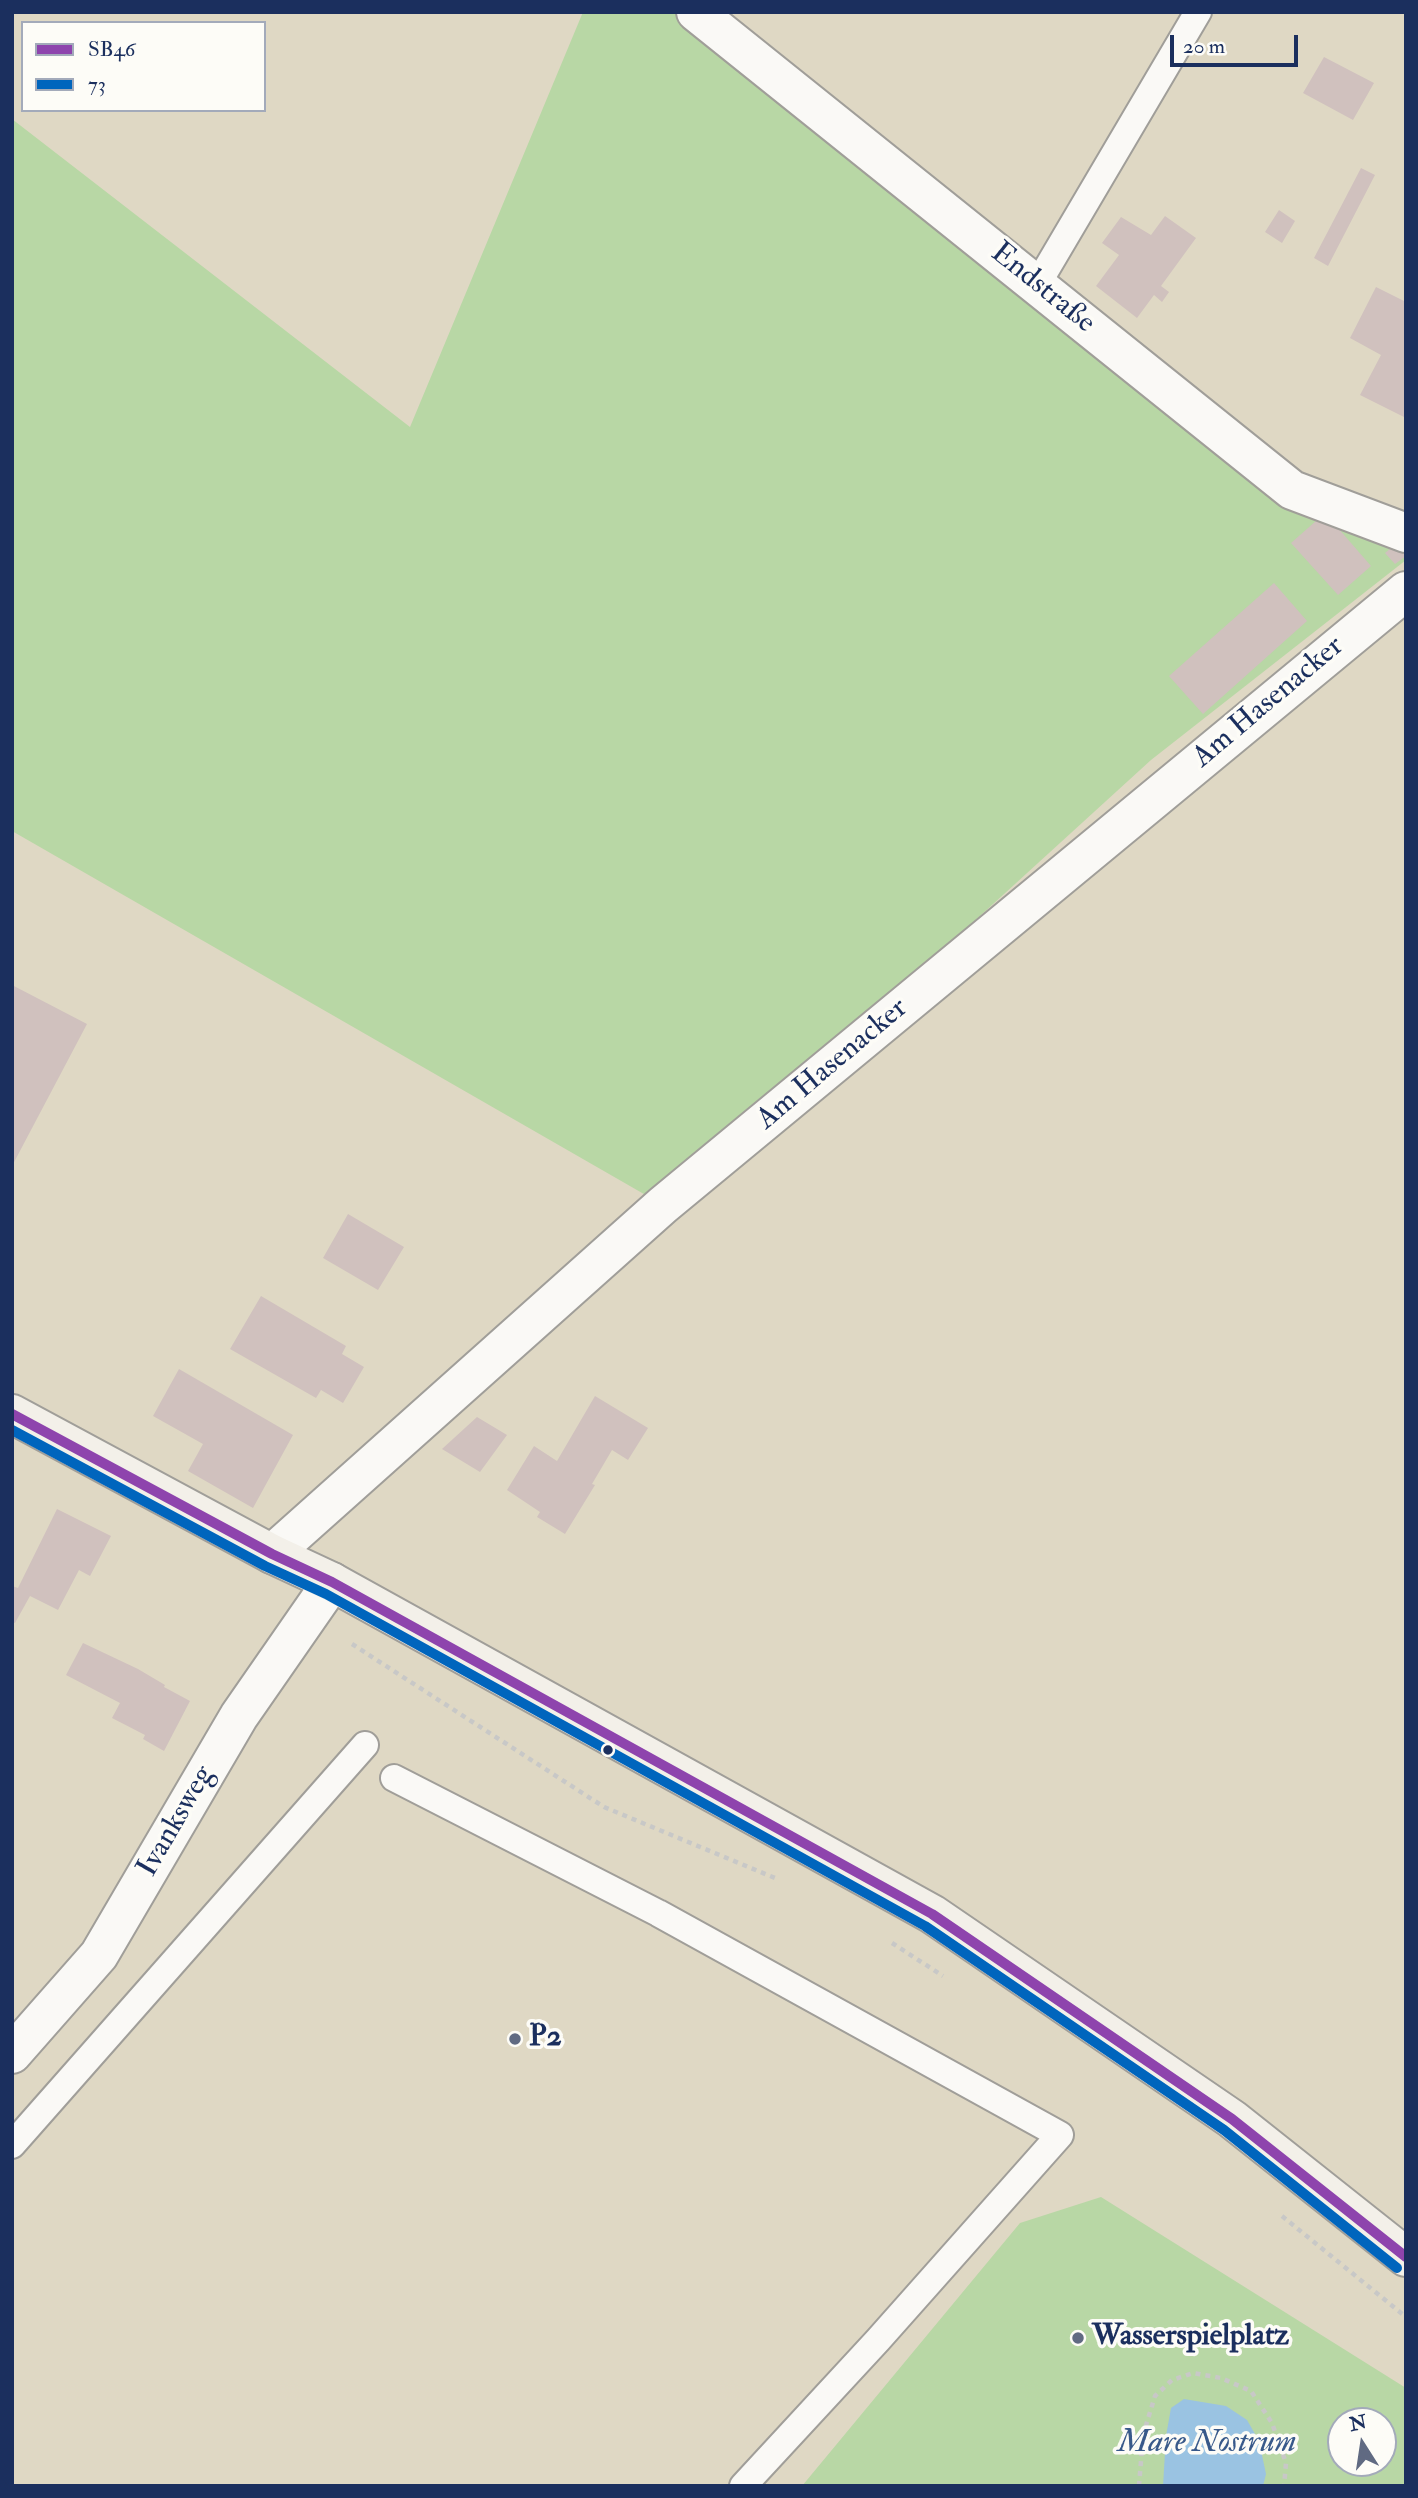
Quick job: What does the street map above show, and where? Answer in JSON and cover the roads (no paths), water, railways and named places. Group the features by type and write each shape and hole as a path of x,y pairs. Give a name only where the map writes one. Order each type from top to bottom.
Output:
{"main road":[{"path":"12,1414 272,1554 332,1582 932,1914 1232,2119 1406,2257"}],"street":[{"name":"Endstraße","path":"696,12 1292,490 1406,533"},
{"name":"Am Hasenacker","path":"272,1554 663,1205 1406,591"},
{"name":"Ivanksweg","path":"12,2054 99,1955 239,1716 332,1582"}],"lane":[{"path":"1037,285 1198,12"},
{"path":"12,2145 365,1745"},
{"path":"394,1778 658,1913 1060,2136 743,2486"}],"water":[{"name":"Mare Nostrum","path":"1184,2399 1226,2406 1247,2420 1259,2441 1266,2474 1263,2486 1163,2486 1166,2436 1171,2408"}],"place":[{"name":"P2","path":"515,2039"},
{"name":"Wasserspielplatz","path":"1078,2338"}]}
